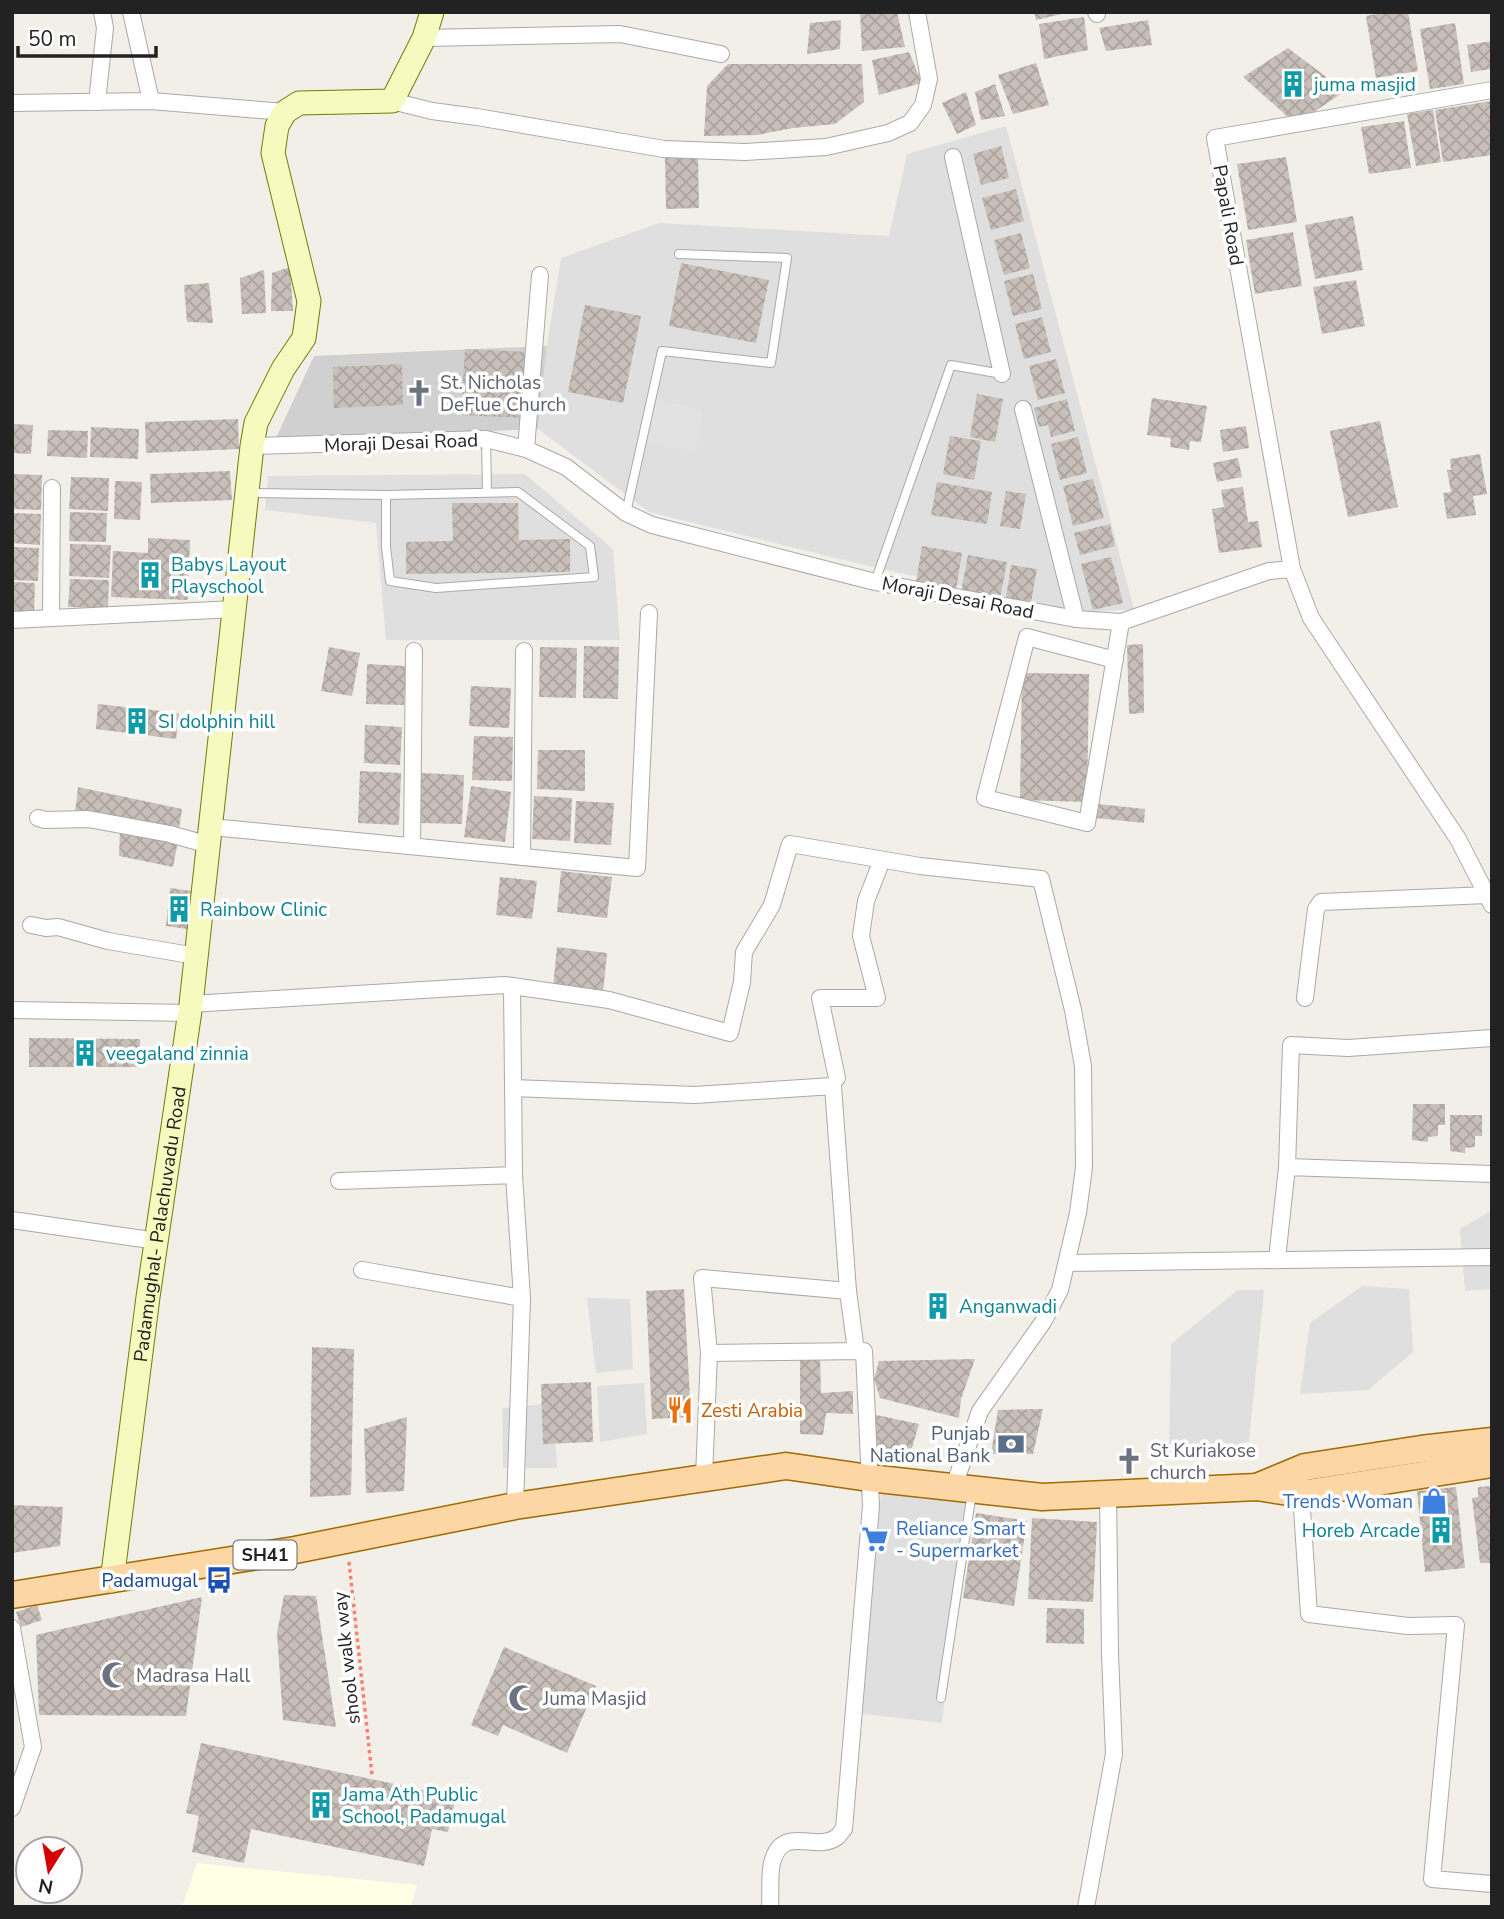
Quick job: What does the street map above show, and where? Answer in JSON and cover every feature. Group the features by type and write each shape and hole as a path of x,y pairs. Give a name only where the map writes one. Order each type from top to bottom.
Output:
{"main road":[{"path":"285,111 299,103 392,102 424,38 432,12"},
{"name":"Padamughal- Palachuvadu Road","path":"112,1581 190,1009 256,423 283,369 304,338 309,301 273,153 277,126 285,111"},
{"path":"1257,1487 1305,1467 1412,1450 1492,1441"},
{"path":"1412,1450 1416,1476"},
{"path":"516,1506 786,1466 1042,1497 1257,1487 1301,1494 1492,1464"},
{"name":"SH41","path":"12,1595 295,1550 516,1506"}],"street":[{"path":"97,102 105,29 102,12"},
{"path":"131,12 151,101"},
{"path":"392,102 664,149 745,152 826,147 888,133 910,122 923,105 929,79 917,12"},
{"path":"424,38 620,34 721,54"},
{"name":"Papali Road","path":"1293,569 1215,138 1492,90"},
{"path":"12,103 151,101 285,111"},
{"path":"953,157 1002,374"},
{"path":"526,450 540,275"},
{"path":"1023,410 1076,619"},
{"name":"Moraji Desai Road","path":"253,446 486,439 526,450 566,467 626,513 652,525 875,582 1076,619 1121,622 1269,571 1293,569"},
{"path":"51,618 52,488"},
{"path":"1293,569 1311,618 1458,839 1489,900 1321,902 1316,909 1306,998"},
{"path":"12,620 235,609"},
{"path":"38,818 88,819 170,834 412,846 637,867 649,613"},
{"path":"1115,660 1027,637 985,798 1087,823 1115,660 1121,622"},
{"path":"412,846 414,651"},
{"path":"522,857 524,651"},
{"path":"12,1010 190,1009 444,988 512,986 609,1000 730,1033 742,982 744,952 772,905 789,845 793,843 882,860 1041,879 1073,1010 1083,1066 1084,1167 1078,1213 1060,1290 1043,1322 980,1411 963,1488"},
{"path":"837,1078 820,998 877,998 861,936 866,901 882,860"},
{"path":"31,925 46,928 58,926 108,941 196,956"},
{"path":"512,986 514,1175 522,1298 516,1506"},
{"path":"1277,1259 1287,1167 1291,1045 1348,1048 1492,1038"},
{"path":"513,1088 695,1095 833,1086 848,1291 856,1351"},
{"path":"1287,1167 1492,1174"},
{"path":"339,1181 514,1175"},
{"path":"12,1220 157,1241"},
{"path":"1067,1263 1492,1257"},
{"path":"362,1270 522,1298"},
{"path":"704,1477 709,1353 702,1278 848,1291"},
{"path":"709,1353 864,1352 871,1506 844,1829 837,1838 826,1841 792,1840 779,1847 772,1863 770,1907"},
{"path":"1086,1907 1114,1754 1108,1493"},
{"path":"1301,1494 1309,1614 1408,1626 1457,1625 1432,1879 1492,1884"},
{"path":"12,1628 33,1747 12,1808"}],"lane":[{"path":"626,513 662,351 771,363 787,258 679,254"},
{"path":"875,582 951,365 1002,374"},
{"path":"486,439 487,492"},
{"path":"248,494 519,492 590,546 594,577 436,587 390,581 386,547 386,495"},
{"path":"940,1699 963,1488"}],"path":[{"name":"shool walk way","path":"345,1539 351,1569 372,1775"}],"shaded area":[{"path":"1006,126 1134,609 1082,613 869,566 649,512 538,429 547,346 561,258 659,223 889,236 907,154"},
{"name":"St. Nicholas DeFlue Church","path":"547,346 538,429 275,440 314,356"},
{"path":"656,400 703,410 695,452 647,442"},
{"path":"525,474 613,549 620,640 386,640 376,523 265,510 268,476"},
{"path":"1492,1210 1492,1289 1465,1291 1460,1229"},
{"path":"1362,1286 1409,1289 1413,1352 1368,1390 1300,1394 1310,1323"},
{"path":"1238,1290 1264,1290 1249,1441 1212,1454 1169,1455 1171,1344"},
{"path":"587,1298 630,1299 633,1369 596,1373"},
{"path":"644,1383 647,1434 600,1442 597,1386"},
{"path":"553,1403 557,1468 503,1468 502,1408"},
{"path":"882,1485 967,1495 942,1723 856,1713"},
{"path":"197,1863 417,1885 411,1907 182,1907"}],"building":[{"path":"860,12 897,12 905,47 862,51"},
{"path":"1034,12 1066,12 1066,13 1036,20"},
{"path":"1408,12 1418,71 1376,78 1366,16"},
{"path":"1084,17 1088,50 1044,59 1039,24"},
{"path":"841,20 840,49 807,54 810,23"},
{"path":"1148,20 1152,45 1106,51 1099,28"},
{"path":"1455,23 1464,84 1430,89 1420,29"},
{"path":"1492,41 1492,69 1471,72 1467,45"},
{"name":"juma masjid","path":"1288,48 1345,91 1296,124 1243,77"},
{"path":"909,52 922,83 879,95 872,60"},
{"path":"1036,63 1049,105 1013,114 998,75"},
{"path":"728,64 862,64 864,102 835,124 757,135 704,136 707,86"},
{"path":"995,84 1005,116 981,120 975,92"},
{"path":"966,92 976,125 957,134 942,103"},
{"path":"1492,101 1492,155 1443,162 1435,110"},
{"path":"1433,110 1441,162 1416,166 1407,114"},
{"path":"1404,121 1411,168 1369,174 1361,127"},
{"path":"1001,146 1009,178 981,185 973,154"},
{"path":"1286,157 1297,222 1248,230 1237,164"},
{"path":"665,158 698,158 699,208 666,209"},
{"path":"1016,189 1024,221 991,230 982,198"},
{"path":"1353,216 1363,270 1315,279 1305,225"},
{"path":"1293,232 1302,286 1255,294 1246,240"},
{"path":"1021,233 1030,268 1004,275 994,240"},
{"path":"681,263 769,280 756,343 669,326"},
{"path":"290,267 293,311 271,311 272,273"},
{"path":"264,270 266,313 242,314 240,278"},
{"path":"1033,274 1042,309 1013,316 1004,281"},
{"path":"1356,280 1365,326 1322,334 1313,287"},
{"path":"209,283 213,323 187,322 184,285"},
{"path":"585,305 641,316 623,403 568,392"},
{"path":"1042,317 1051,352 1024,359 1015,324"},
{"path":"465,349 527,352 523,418 461,415"},
{"path":"1056,359 1065,393 1038,400 1029,366"},
{"path":"402,364 403,405 334,408 333,367"},
{"path":"977,394 1003,399 995,442 970,437"},
{"path":"1152,398 1207,406 1201,442 1190,441 1189,450 1170,447 1171,438 1147,435"},
{"path":"1067,399 1075,431 1051,437 1048,425 1039,427 1034,408"},
{"path":"238,419 239,449 146,453 145,422"},
{"path":"1380,421 1398,507 1348,517 1330,431"},
{"path":"12,424 33,425 31,454 12,453"},
{"path":"1246,426 1249,448 1223,452 1220,430"},
{"path":"91,427 139,429 138,459 90,457"},
{"path":"48,430 88,431 87,458 47,456"},
{"path":"950,436 981,441 974,480 943,474"},
{"path":"1078,437 1087,473 1060,480 1051,444"},
{"path":"1480,454 1487,494 1473,496 1476,515 1447,519 1443,493 1451,492 1447,470 1451,470 1450,459"},
{"path":"1238,458 1242,477 1217,482 1213,463"},
{"path":"230,471 232,500 151,503 150,474"},
{"path":"12,474 42,475 41,510 12,509"},
{"path":"71,477 109,478 108,511 69,509"},
{"path":"1093,479 1104,518 1073,526 1063,486"},
{"path":"115,481 142,482 140,520 114,519"},
{"path":"937,482 992,492 987,524 931,515"},
{"path":"1243,487 1248,522 1258,521 1262,547 1219,553 1212,509 1224,507 1221,490"},
{"path":"1006,491 1026,494 1020,529 1000,526"},
{"path":"452,503 518,503 519,540 570,539 570,572 406,574 406,542 453,541"},
{"path":"70,512 107,513 106,542 69,541"},
{"path":"12,513 41,514 40,545 12,543"},
{"path":"1110,524 1115,546 1080,555 1074,533"},
{"name":"Babys Layout Playschool","path":"148,538 190,540 188,600 111,597 113,551 148,553"},
{"path":"70,544 111,545 109,578 69,576"},
{"path":"922,546 962,553 956,590 916,582"},
{"path":"12,547 39,548 38,581 12,580"},
{"path":"968,555 1007,562 1000,599 961,592"},
{"path":"1111,557 1123,603 1093,610 1081,564"},
{"path":"1011,565 1037,569 1030,608 1005,604"},
{"path":"70,579 109,580 108,608 68,607"},
{"path":"12,582 35,583 34,615 12,615"},
{"path":"1143,644 1144,713 1129,714 1127,645"},
{"path":"584,646 619,647 618,699 583,698"},
{"path":"329,647 360,653 352,696 321,691"},
{"path":"540,647 577,648 576,698 539,697"},
{"path":"367,664 406,666 404,705 366,704"},
{"path":"1022,673 1089,674 1087,802 1020,800"},
{"path":"471,686 511,688 509,728 469,726"},
{"name":"SI dolphin hill","path":"98,704 179,713 176,739 96,729"},
{"path":"365,725 402,727 400,765 364,763"},
{"path":"474,736 513,737 512,781 472,780"},
{"path":"538,750 585,750 585,791 537,789"},
{"path":"360,771 401,773 399,825 358,823"},
{"path":"421,773 464,775 462,824 419,823"},
{"path":"471,786 511,792 505,842 464,837"},
{"path":"78,787 182,809 179,829 75,813"},
{"path":"534,796 572,798 570,841 532,839"},
{"path":"576,801 614,803 611,845 574,843"},
{"path":"1098,804 1145,809 1144,823 1096,818"},
{"path":"120,829 178,841 173,867 119,856"},
{"path":"561,871 612,877 607,918 557,912"},
{"path":"500,877 537,881 532,919 496,915"},
{"name":"Rainbow Clinic","path":"170,888 192,891 187,929 166,926"},
{"path":"557,947 607,953 603,993 553,988"},
{"name":"veegaland zinnia","path":"29,1038 140,1039 140,1067 29,1067"},
{"path":"1413,1104 1445,1104 1445,1125 1438,1125 1438,1136 1428,1137 1428,1142 1412,1140"},
{"path":"1450,1115 1482,1115 1482,1136 1475,1136 1475,1147 1465,1148 1465,1153 1450,1151"},
{"path":"684,1289 691,1417 652,1419 646,1291"},
{"name":"Anganwadi","path":"932,1293 945,1294 943,1320 931,1319"},
{"path":"312,1347 354,1349 351,1495 310,1497"},
{"path":"820,1357 821,1393 853,1391 853,1414 826,1413 823,1435 800,1434 800,1358"},
{"path":"975,1359 961,1399 959,1418 880,1398 874,1379 879,1361"},
{"path":"591,1382 593,1442 543,1444 541,1384"},
{"path":"1043,1409 1033,1454 991,1454 998,1410"},
{"path":"867,1413 919,1424 911,1451 872,1451"},
{"path":"407,1417 404,1491 366,1493 364,1429"},
{"path":"1492,1486 1492,1563 1480,1563 1472,1498 1478,1497 1478,1487"},
{"name":"Horeb Arcade","path":"1456,1487 1465,1568 1425,1572 1417,1491"},
{"path":"12,1505 63,1507 60,1546 12,1553"},
{"path":"976,1513 1027,1521 1014,1606 963,1598"},
{"path":"1032,1518 1097,1522 1093,1602 1028,1599"},
{"path":"284,1595 316,1596 336,1727 283,1720 277,1633"},
{"name":"Madrasa Hall","path":"202,1597 186,1716 39,1715 36,1635"},
{"path":"37,1605 42,1620 21,1627 16,1612"},
{"path":"1047,1608 1084,1609 1084,1644 1046,1643"},
{"path":"504,1647 596,1686 567,1753 503,1725 498,1736 471,1725"},
{"name":"Jama Ath Public School, Padamugal","path":"201,1743 456,1797 448,1832 432,1829 424,1866 251,1829 244,1863 192,1852 199,1816 186,1813"}],"place":[{"name":"juma masjid","path":"1293,84"},
{"name":"St. Nicholas DeFlue Church","path":"419,393"},
{"name":"Babys Layout Playschool","path":"150,575"},
{"name":"SI dolphin hill","path":"137,721"},
{"name":"Rainbow Clinic","path":"179,909"},
{"name":"veegaland zinnia","path":"85,1053"},
{"name":"Anganwadi","path":"938,1306"},
{"name":"Zesti Arabia","path":"680,1410"},
{"name":"Punjab National Bank","path":"1011,1444"},
{"name":"St Kuriakose church","path":"1129,1461"},
{"name":"Trends Woman","path":"1434,1501"},
{"name":"Horeb Arcade","path":"1441,1530"},
{"name":"Reliance Smart - Supermarket","path":"875,1539"},
{"name":"Padamugal","path":"219,1580"},
{"name":"Madrasa Hall","path":"115,1675"},
{"name":"Juma Masjid","path":"522,1698"},
{"name":"Jama Ath Public School, Padamugal","path":"321,1805"}]}
